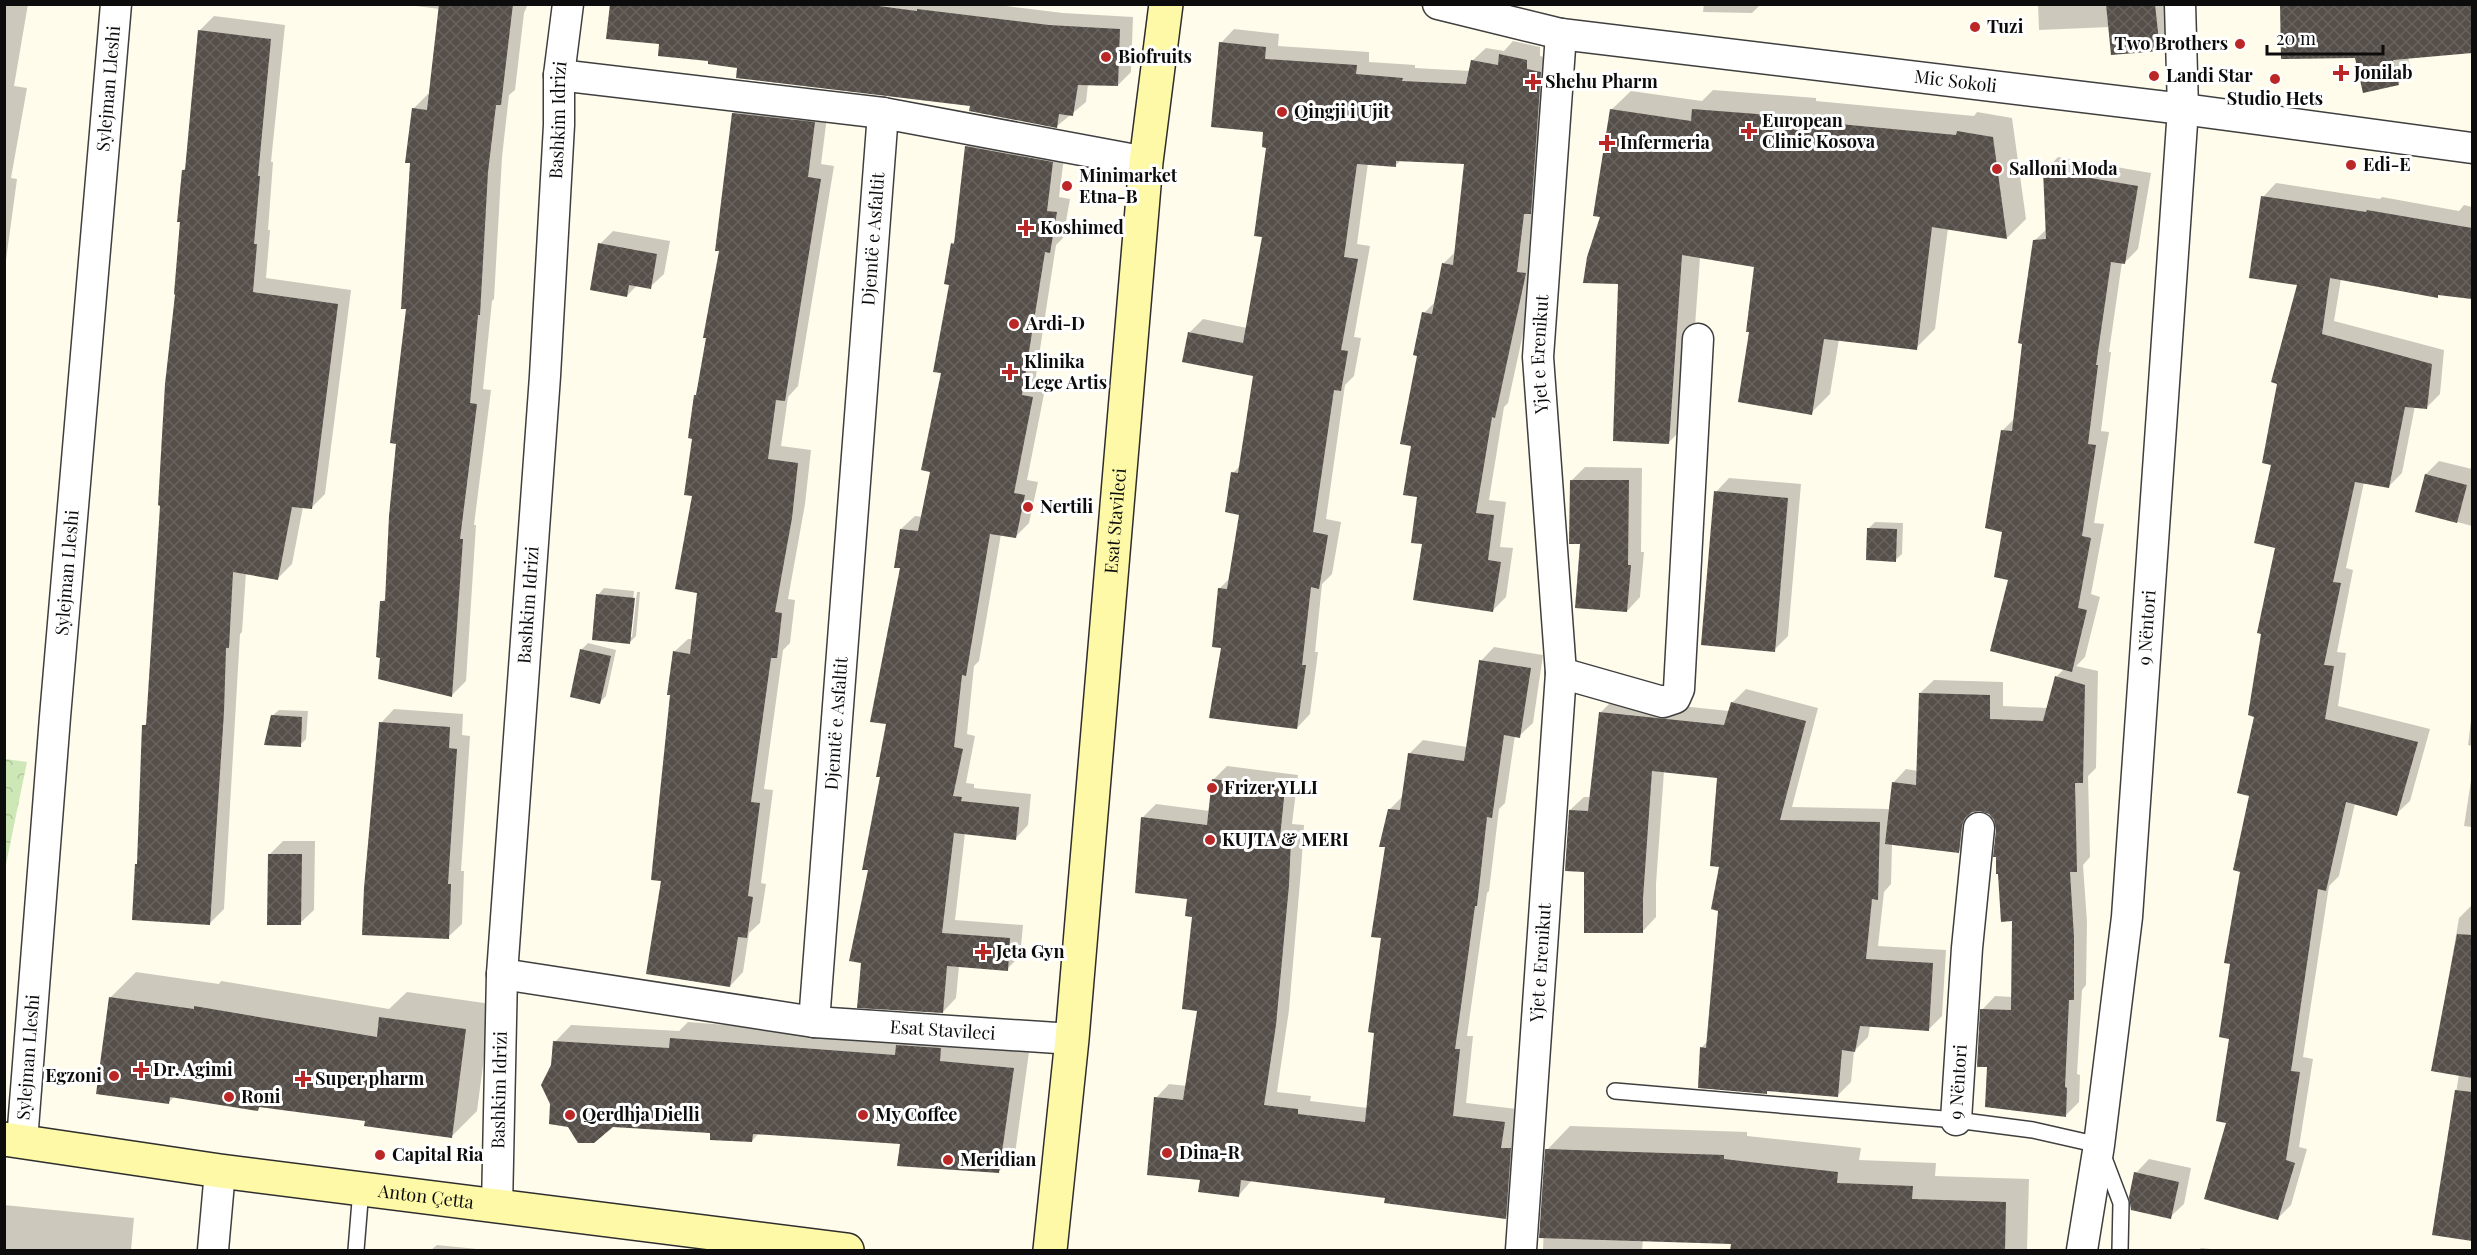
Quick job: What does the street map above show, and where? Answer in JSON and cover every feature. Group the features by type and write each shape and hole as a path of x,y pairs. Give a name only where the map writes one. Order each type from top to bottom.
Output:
{"street":[{"name":"Sylejman Lleshi","path":"13,1140 55,717 116,4"},
{"name":"Bashkim Idrizi","path":"497,1207 502,974 545,376 560,125 559,75 568,4"},
{"name":"Esat Stavileci","path":"1050,1251 1071,1039 1146,162 1166,4"},
{"name":"Mic Sokoli","path":"1438,4 1562,34 2472,148"},
{"name":"9 Nëntori","path":"2082,1251 2099,1144 2127,917 2183,110 2180,4"},
{"name":"Yjet e Erenikut","path":"1521,1251 1561,674 1538,357 1562,34"},
{"path":"559,75 883,112 1146,162"},
{"name":"Djemtë e Asfaltit","path":"814,1022 883,112"},
{"path":"1561,674 1663,702 1676,698 1679,689 1698,339"},
{"name":"9 Nëntori","path":"1956,1120 1966,959 1979,828"},
{"path":"502,974 814,1022"},
{"name":"Esat Stavileci","path":"814,1022 1071,1039"},
{"name":"Anton Çetta","path":"13,1140 220,1171 847,1251"},
{"path":"213,1251 220,1171"}],"lane":[{"path":"1615,1091 1956,1120"},
{"name":"9 Nëntori","path":"1956,1120 2033,1130 2099,1144"},
{"path":"2099,1144 2121,1203 2120,1251"},
{"path":"356,1251 361,1189"}],"green space":[{"path":"4,759 27,762 5,869"}],"building":[{"path":"439,4 513,4 501,105 496,105 488,172 480,315 478,315 470,403 477,404 460,539 463,539 452,697 378,679 380,658 376,657 380,601 385,601 389,516 396,444 390,443 406,309 401,309 410,163 405,163 412,108 427,110"},
{"path":"610,4 863,4 1049,25 1120,29 1118,86 1078,85 1073,116 1059,114 1057,128 969,111 970,106 736,78 737,68 708,64 708,61 658,56 659,44 606,39"},
{"path":"2106,4 2155,4 2160,51 2111,55"},
{"path":"2280,4 2472,4 2472,53 2393,60 2399,85 2363,93 2355,58 2281,59"},
{"path":"198,30 271,39 258,176 260,176 254,244 257,244 253,292 338,304 312,509 292,507 278,580 233,572 229,648 226,648 210,925 132,920 135,864 137,864 142,725 146,725 160,506 158,505 165,384 180,222 177,222 182,170 185,170"},
{"path":"1219,42 1266,47 1265,59 1357,65 1356,74 1403,78 1402,81 1466,84 1471,60 1498,65 1499,54 1527,60 1527,69 1541,72 1531,214 1524,214 1517,272 1526,273 1495,418 1492,417 1476,513 1494,515 1488,560 1501,562 1493,612 1413,600 1422,544 1411,543 1417,497 1403,495 1411,446 1400,444 1417,356 1413,355 1422,312 1432,314 1442,263 1453,265 1464,164 1396,161 1396,167 1357,164 1344,257 1358,259 1341,350 1348,351 1341,391 1334,390 1313,532 1328,535 1319,589 1311,587 1302,665 1306,665 1297,729 1209,718 1221,648 1212,647 1218,588 1227,589 1239,515 1225,512 1231,472 1238,473 1253,376 1182,362 1188,332 1243,343 1262,237 1254,236 1266,148 1262,147 1263,132 1211,127"},
{"path":"1610,109 1691,121 1692,109 1798,117 1797,120 1956,135 1957,131 1993,137 2007,239 1932,227 1917,350 1824,339 1812,415 1738,402 1749,332 1746,332 1754,267 1682,255 1669,444 1613,441 1618,284 1583,283 1587,257 1600,217 1593,216"},
{"path":"732,113 815,122 808,177 821,179 785,401 776,400 768,459 798,463 792,518 775,612 782,613 777,658 771,658 751,802 760,803 748,896 753,897 747,938 738,937 730,987 646,974 661,881 651,880 670,695 667,695 673,651 690,654 697,593 675,589 692,496 684,495 692,439 688,438 719,251 715,251"},
{"path":"965,146 1053,162 1047,211 1057,212 1050,253 1045,252 1022,395 1033,397 1014,493 1025,495 1016,538 990,534 966,676 962,675 954,747 963,749 953,796 962,797 961,801 1019,807 1016,840 954,833 942,933 1010,938 1008,971 947,966 943,1013 857,1008 861,963 849,961 868,870 862,870 880,777 876,777 886,724 870,722 900,568 894,568 900,529 918,531 930,472 921,470 941,373 933,372 949,285 944,284 951,243 954,244"},
{"path":"2043,170 2138,186 2125,264 2111,262 2096,365 2098,365 2088,444 2096,445 2082,536 2091,538 2078,608 2087,610 2072,672 1990,651 2008,580 1994,577 2002,532 1985,528 2001,430 2012,431 2022,344 2018,343 2033,240 2046,239"},
{"path":"2261,196 2366,212 2367,210 2472,228 2472,299 2438,295 2438,298 2330,278 2322,334 2432,364 2427,409 2405,407 2389,488 2355,482 2333,582 2341,583 2324,665 2334,666 2325,719 2418,742 2397,816 2346,802 2326,891 2318,889 2291,1071 2300,1072 2286,1160 2295,1163 2278,1220 2204,1199 2226,1123 2216,1121 2229,1039 2219,1037 2230,964 2224,963 2240,872 2233,870 2249,796 2237,793 2254,717 2248,715 2261,634 2257,633 2275,548 2254,543 2271,465 2262,463 2277,384 2271,382 2297,285 2249,278"},
{"path":"598,243 657,254 651,289 629,285 627,297 590,290"},
{"path":"2425,474 2467,485 2457,523 2415,512"},
{"path":"1570,480 1629,480 1628,565 1631,565 1627,612 1575,608 1580,544 1569,544"},
{"path":"1714,491 1788,498 1775,652 1701,645"},
{"path":"1867,528 1897,529 1896,562 1866,560"},
{"path":"596,594 635,598 630,644 592,640"},
{"path":"580,649 611,656 600,704 570,697"},
{"path":"1479,660 1531,668 1520,738 1504,735 1492,818 1487,817 1477,906 1475,906 1455,1049 1460,1049 1453,1116 1505,1122 1501,1148 1511,1148 1506,1219 1384,1203 1385,1198 1241,1180 1239,1197 1198,1192 1200,1180 1147,1175 1154,1097 1183,1100 1197,1011 1182,1009 1192,917 1185,916 1187,899 1135,893 1141,817 1207,825 1212,779 1285,788 1280,837 1291,838 1289,885 1276,1025 1264,1105 1298,1109 1298,1114 1365,1122 1374,1033 1368,1032 1381,938 1371,937 1385,847 1379,847 1388,809 1400,810 1408,753 1464,761"},
{"path":"2055,676 2085,685 2083,783 2075,783 2077,872 2070,872 2074,937 2074,1000 2069,1000 2066,1117 1985,1107 1987,1067 1977,1067 1980,1009 2011,1010 2012,921 2001,922 1996,857 1993,857 1996,830 1994,820 1989,814 1980,811 1972,812 1965,818 1959,853 1885,844 1892,782 1916,785 1919,693 1990,695 1990,719 2043,721"},
{"path":"1731,702 1806,721 1780,820 1880,822 1878,900 1872,899 1866,959 1933,963 1929,1031 1860,1026 1855,1052 1842,1050 1838,1097 1698,1088 1700,1047 1706,1048 1718,911 1711,909 1719,867 1710,866 1717,778 1652,771 1643,898 1643,933 1584,933 1584,872 1565,871 1569,810 1588,811 1599,712 1724,725"},
{"path":"271,715 302,717 301,747 264,745"},
{"path":"379,722 450,727 449,748 457,749 448,884 451,884 449,939 362,935"},
{"path":"268,854 302,854 301,925 267,925"},
{"path":"2457,934 2472,935 2472,1078 2431,1071"},
{"path":"109,997 194,1009 194,1006 377,1037 379,1017 466,1029 452,1138 364,1126 365,1121 259,1107 258,1111 170,1097 169,1104 96,1094"},
{"path":"670,1038 895,1055 896,1045 941,1048 940,1061 1014,1068 999,1173 897,1166 900,1144 753,1134 752,1142 710,1140 710,1133 613,1127 594,1143 578,1143 568,1127 549,1124 550,1104 541,1085 551,1065 553,1041 669,1048"},
{"path":"2455,1090 2472,1092 2472,1241 2432,1235"},
{"path":"1545,1149 1724,1155 1724,1159 1838,1172 1837,1183 1913,1186 1912,1199 2006,1202 2005,1251 1730,1251 1731,1244 1539,1238"},
{"path":"2134,1172 2179,1182 2171,1219 2131,1210 2129,1197"}],"place":[{"name":"Tuzi","path":"1975,27"},
{"name":"Two Brothers","path":"2240,44"},
{"name":"Biofruits","path":"1106,57"},
{"name":"Jonilab","path":"2341,73"},
{"name":"Landi Star","path":"2154,76"},
{"name":"Studio Hets","path":"2275,79"},
{"name":"Shehu Pharm","path":"1533,82"},
{"name":"Qingji i Ujit","path":"1282,112"},
{"name":"European Clinic Kosova","path":"1749,131"},
{"name":"Infermeria","path":"1607,143"},
{"name":"Edi-E","path":"2351,165"},
{"name":"Salloni Moda","path":"1997,169"},
{"name":"Minimarket Etna-B","path":"1067,186"},
{"name":"Koshimed","path":"1026,228"},
{"name":"Ardi-D","path":"1014,324"},
{"name":"Klinika Lege Artis","path":"1010,372"},
{"name":"Nertili","path":"1028,507"},
{"name":"Frizer YLLI","path":"1212,788"},
{"name":"KUJTA & MERI","path":"1210,840"},
{"name":"Jeta Gyn","path":"983,952"},
{"name":"Dr. Agimi","path":"141,1070"},
{"name":"Egzoni","path":"114,1076"},
{"name":"Super pharm","path":"303,1079"},
{"name":"Roni","path":"229,1097"},
{"name":"Qerdhja Dielli","path":"570,1115"},
{"name":"My Coffee","path":"863,1115"},
{"name":"Dina-R","path":"1167,1153"},
{"name":"Capital Ria","path":"380,1155"},
{"name":"Meridian","path":"948,1160"}]}
